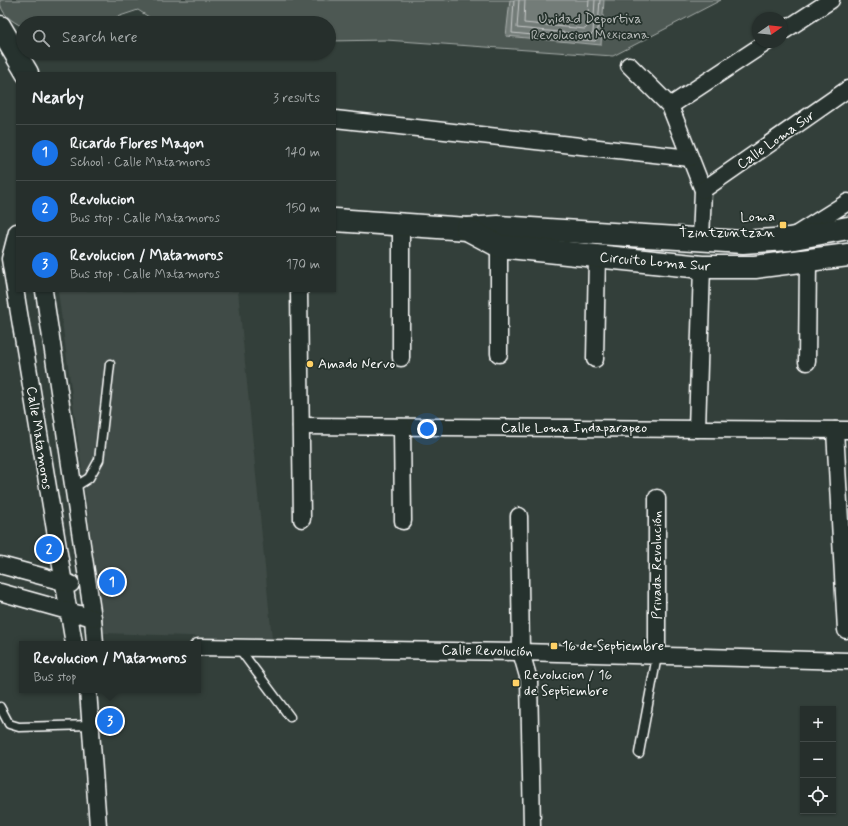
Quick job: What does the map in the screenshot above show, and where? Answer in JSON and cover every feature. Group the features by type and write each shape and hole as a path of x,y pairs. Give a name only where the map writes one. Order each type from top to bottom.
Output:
{"street":[{"path":"788,28 831,0"},
{"path":"0,27 16,54"},
{"path":"670,106 758,48"},
{"path":"19,60 26,72"},
{"path":"629,65 670,106 703,190 700,239"},
{"name":"Calle Loma Sur","path":"703,190 848,89"},
{"path":"336,119 690,158"},
{"name":"Circuito Loma Sur","path":"788,239 848,202"},
{"name":"Circuito Loma Sur","path":"336,220 466,229 498,227 743,242 788,239 848,228"},
{"path":"401,225 401,358"},
{"name":"Circuito Loma Sur","path":"466,229 499,246 702,267 755,267 808,262 848,255"},
{"name":"Calle Matamoros","path":"16,235 9,259 68,611 77,641"},
{"path":"499,246 499,354"},
{"path":"595,359 597,257"},
{"path":"807,362 808,262"},
{"path":"697,429 702,267"},
{"name":"Calle Matamoros","path":"44,292 72,488 93,618 95,641"},
{"path":"299,292 302,519"},
{"name":"Calle Loma Indaparapeo","path":"301,426 841,430"},
{"path":"402,427 403,521"},
{"path":"841,430 846,630"},
{"name":"Privada Revolución","path":"657,498 658,656"},
{"path":"519,516 521,652 529,680 532,826"},
{"path":"0,565 88,588"},
{"path":"0,592 93,618"},
{"name":"Calle Revolución","path":"201,647 521,652 747,657 848,661"},
{"path":"88,693 98,826"}],"lane":[{"path":"72,488 89,478 99,460 110,364"},
{"path":"238,647 290,717"},
{"path":"639,753 658,656"},
{"path":"0,707 9,724 19,727 91,725"}],"shaded area":[{"path":"58,292 238,292 272,639 104,633"}],"green space":[{"name":"Unidad Deportiva Revolucion Mexicana","path":"0,0 721,0 613,56 386,40 336,41 336,16 147,16 138,10 120,16 16,16 16,23 4,13"}],"water":[{"path":"510,0 604,0 601,45 506,36"}],"place":[{"name":"Loma Tzintzuntzan","path":"783,225"},
{"name":"Amado Nervo","path":"310,364"},
{"name":"Revolucion","path":"49,549"},
{"name":"Ricardo Flores Magon","path":"112,582"},
{"name":"16 de Septiembre","path":"554,646"},
{"name":"Revolucion / 16 de Septiembre","path":"516,683"},
{"name":"Revolucion / Matamoros","path":"110,721"}]}
